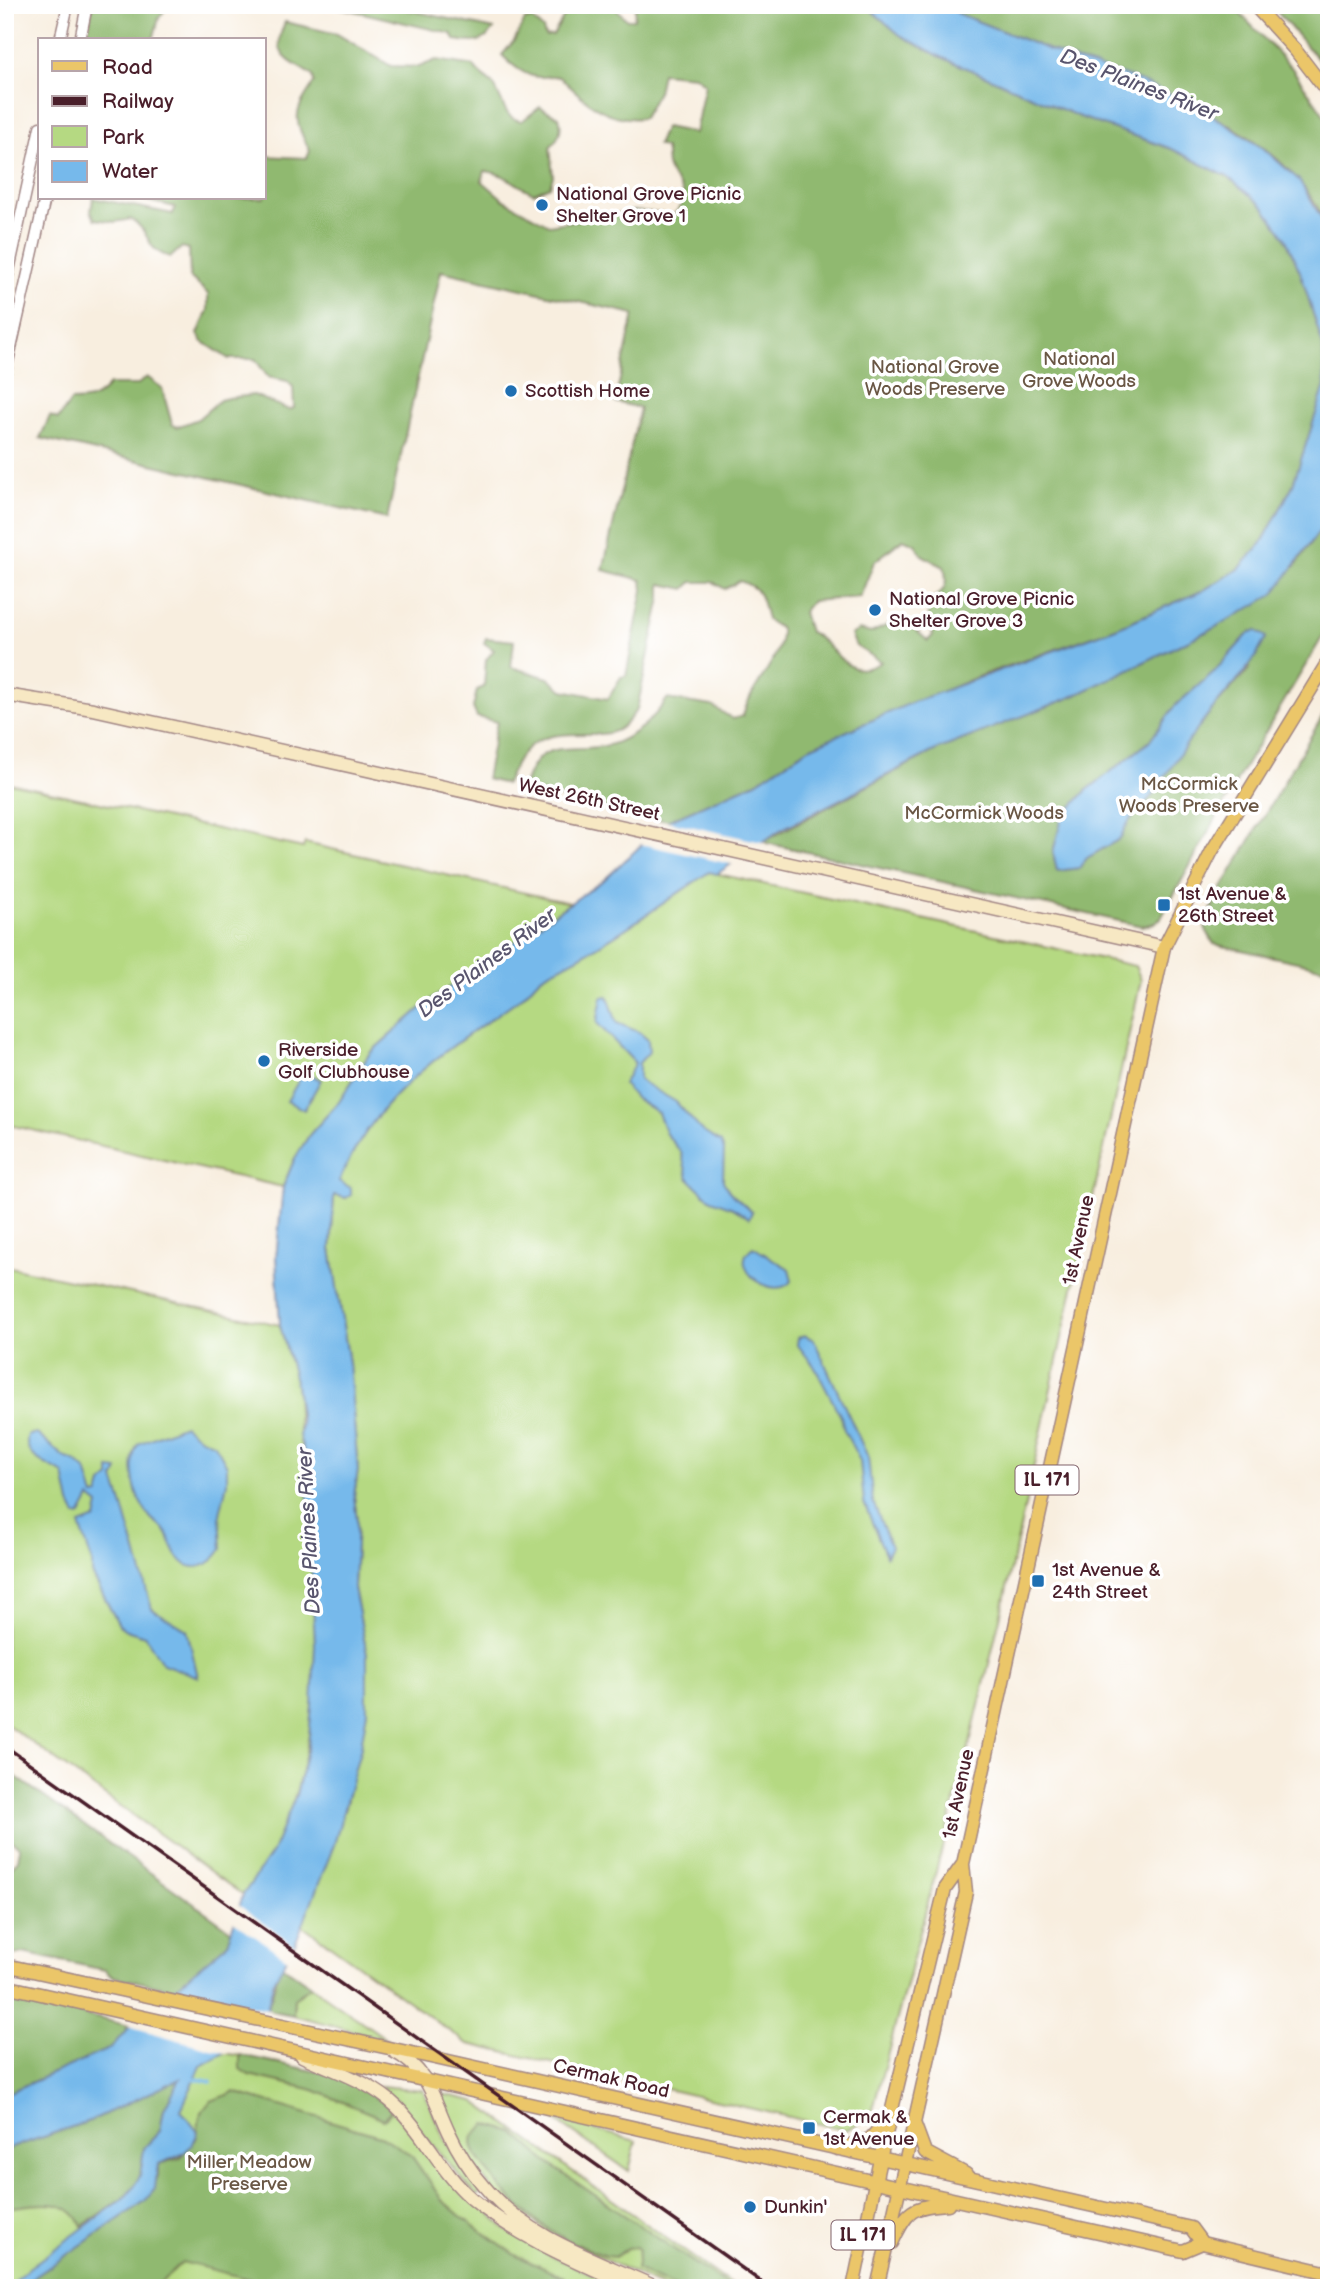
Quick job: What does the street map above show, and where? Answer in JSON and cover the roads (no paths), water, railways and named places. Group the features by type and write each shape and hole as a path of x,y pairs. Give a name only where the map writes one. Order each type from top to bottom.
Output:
{"main road":[{"path":"1254,5 1296,51 1329,94"},
{"name":"1st Avenue","path":"877,2288 966,1892 963,1864 1164,947 1212,851 1329,660"},
{"name":"West 26th Street","path":"5,695 93,709 1164,947"},
{"name":"1st Avenue","path":"853,2288 874,2183 945,1889 963,1864"},
{"name":"Cermak Road","path":"5,1965 155,1996 1191,2228 1202,2243"},
{"name":"Cermak Road","path":"5,1986 1183,2251 1202,2243 1329,2273"},
{"path":"388,2048 418,2067 455,2145 482,2184 504,2208 548,2239 658,2288"},
{"path":"292,2052 367,2084 390,2101 408,2120 449,2175 505,2224 544,2247 636,2288"},
{"path":"835,2149 870,2139 890,2115"},
{"path":"914,2121 920,2146 925,2152 979,2181"},
{"path":"882,2266 908,2213 923,2205 964,2203"}],"street":[{"path":"60,38 68,5"},
{"path":"80,38 87,5"},
{"path":"5,289 38,136"},
{"path":"5,375 45,200"}],"water":[{"name":"Des Plaines River","path":"865,5 946,5 959,14 1075,60 1132,78 1198,106 1264,149 1299,180 1329,231 1329,524 1318,533 1273,595 1214,628 1074,696 934,751 780,830 717,874 709,872 609,939 542,976 523,996 415,1077 373,1122 355,1149 339,1181 351,1188 351,1195 346,1198 334,1195 331,1249 349,1363 358,1470 354,1496 357,1520 354,1588 367,1654 367,1711 361,1747 334,1845 295,1944 273,1983 267,2010 224,2053 201,2066 181,2110 198,2132 191,2146 182,2154 158,2164 155,2189 145,2201 26,2283 25,2288 13,2288 17,2278 30,2267 128,2195 140,2176 144,2148 160,2131 164,2109 180,2079 92,2120 5,2150 5,2094 111,2048 130,2026 227,1944 243,1895 272,1852 296,1795 308,1746 315,1645 306,1459 299,1436 301,1423 296,1385 280,1325 276,1257 283,1187 294,1160 310,1134 339,1102 370,1053 427,1003 605,879 667,821 756,782 809,748 913,702 1116,628 1202,591 1239,569 1262,543 1292,487 1325,386 1323,346 1301,274 1285,237 1263,206 1228,177 1172,149 1080,117 939,56 900,35"},
{"path":"1257,631 1266,637 1256,656 1199,727 1156,790 1127,824 1121,838 1087,858 1079,868 1057,871 1053,852 1062,818 1086,791 1149,742 1175,706 1215,671 1250,632"},
{"path":"608,996 617,1023 639,1032 648,1040 649,1052 639,1063 639,1080 676,1102 702,1131 721,1143 724,1150 723,1181 730,1192 752,1212 749,1218 733,1208 711,1200 688,1178 681,1152 666,1134 658,1113 636,1099 623,1084 635,1063 597,1023 602,997"},
{"path":"304,1071 321,1080 304,1110 287,1101"},
{"path":"753,1247 789,1269 792,1280 775,1288 756,1280 745,1264 746,1255"},
{"path":"804,1335 814,1340 868,1457 873,1502 891,1547 886,1556 864,1503 860,1461 814,1366 797,1344 798,1338"},
{"path":"184,1425 197,1436 215,1444 227,1466 227,1483 220,1514 222,1549 207,1564 195,1567 189,1566 178,1557 166,1532 145,1510 136,1492 133,1472 134,1452 138,1444"},
{"path":"37,1434 64,1457 75,1461 86,1470 94,1496 99,1495 102,1484 110,1477 110,1469 118,1470 114,1479 152,1609 187,1630 198,1677 163,1664 145,1636 119,1625 92,1574 92,1561 80,1525 96,1519 99,1505 90,1498 81,1515 76,1516 70,1504 64,1474 38,1459 29,1449 28,1435"}],"waterway":[{"path":"193,2078 211,2082"}],"railway":[{"path":"5,1746 770,2288"}],"place":[{"name":"National Grove Picnic Shelter Grove 1","path":"542,205"},
{"name":"Scottish Home","path":"511,391"},
{"name":"National Grove Picnic Shelter Grove 3","path":"875,610"},
{"name":"1st Avenue & 26th Street","path":"1164,905"},
{"name":"Riverside Golf Clubhouse","path":"264,1061"},
{"name":"1st Avenue & 24th Street","path":"1038,1581"},
{"name":"Cermak & 1st Avenue","path":"809,2128"},
{"name":"Dunkin'","path":"750,2207"}],"park label":[{"name":"National Grove Woods","path":"1079,370"},
{"name":"National Grove Woods Preserve","path":"935,378"},
{"name":"McCormick Woods Preserve","path":"1189,795"},
{"name":"McCormick Woods","path":"984,813"},
{"name":"Miller Meadow Preserve","path":"249,2173"}]}
